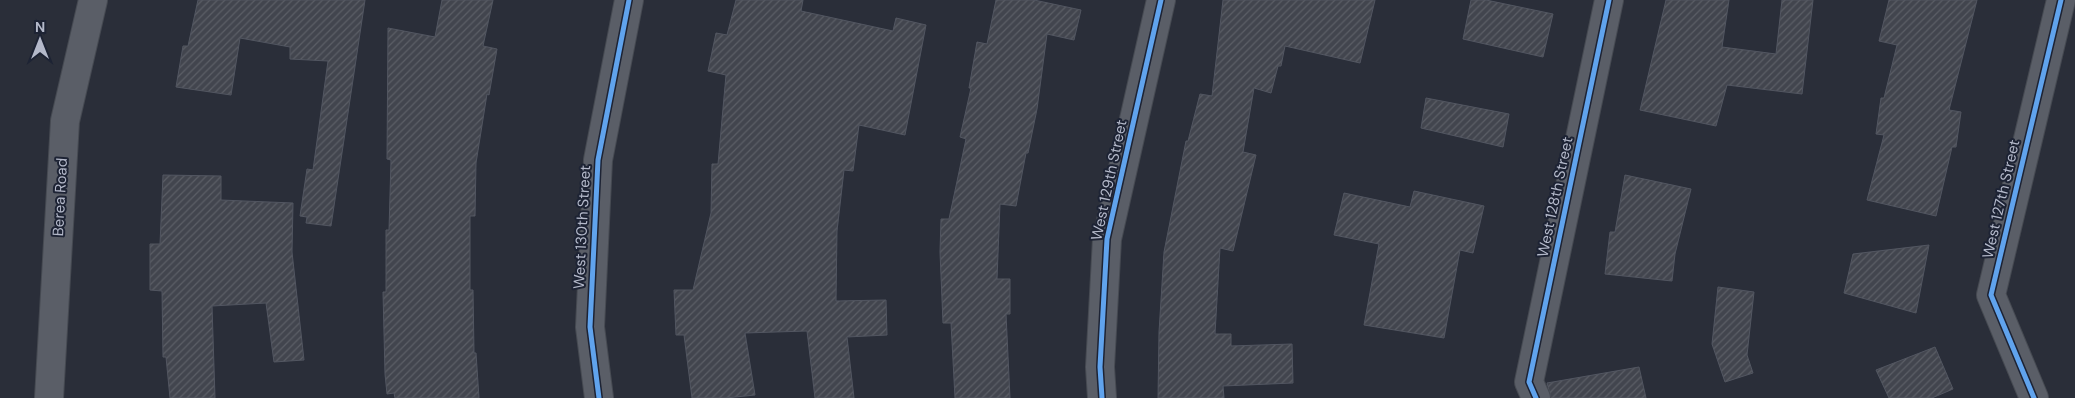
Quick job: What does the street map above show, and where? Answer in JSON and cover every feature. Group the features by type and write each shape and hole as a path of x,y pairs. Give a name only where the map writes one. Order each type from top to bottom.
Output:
{"street":[{"name":"Berea Road","path":"49,398 65,121 93,0"},
{"name":"West 130th Street","path":"599,398 590,327 598,160 629,0"},
{"name":"West 129th Street","path":"1102,398 1100,367 1107,240 1161,0"},
{"name":"West 128th Street","path":"1536,398 1529,382 1609,0"},
{"name":"West 127th Street","path":"2034,398 1991,295 2061,0"}],"building":[{"path":"198,0 365,0 331,226 306,223 307,217 300,216 307,169 313,170 328,61 290,59 290,47 240,38 231,95 176,87 183,46 188,46"},
{"path":"442,0 493,0 483,46 497,49 489,95 487,94 476,163 475,216 470,216 470,290 473,290 474,353 476,353 479,398 395,398 394,393 387,394 383,292 386,292 386,230 389,230 391,160 387,159 388,28 435,37"},
{"path":"736,0 803,0 801,11 893,31 896,18 926,25 905,135 859,125 853,171 844,170 837,231 836,301 886,300 887,335 847,337 854,398 815,398 807,331 745,333 755,395 726,398 692,398 684,335 676,335 674,290 693,290 711,213 712,164 718,164 726,75 708,71 716,33 727,35"},
{"path":"996,0 1034,0 1081,10 1074,40 1047,34 1037,109 1016,206 1000,204 997,279 1010,279 1010,314 1006,314 1010,398 955,398 951,323 943,323 940,252 941,219 949,219 966,139 960,137 971,88 969,88 977,42 987,44"},
{"path":"1223,0 1375,0 1360,63 1285,46 1281,66 1278,66 1271,93 1254,88 1243,152 1256,155 1233,251 1220,248 1215,334 1231,334 1231,346 1292,344 1293,383 1223,386 1224,398 1158,398 1159,332 1164,252 1186,141 1188,141 1200,94 1212,96"},
{"path":"1471,0 1486,0 1553,14 1543,57 1463,39"},
{"path":"1666,0 1729,0 1722,47 1776,54 1782,0 1813,0 1802,94 1727,85 1716,126 1640,110"},
{"path":"1889,0 1977,0 1949,110 1961,112 1956,147 1952,147 1936,216 1867,200 1884,135 1876,134 1881,98 1884,98 1897,45 1879,41"},
{"path":"1426,98 1509,114 1503,147 1421,128"},
{"path":"163,175 221,176 221,200 293,203 292,252 304,360 274,362 266,303 212,306 215,398 170,398 166,357 163,357 162,291 150,290 150,244 160,244"},
{"path":"1625,175 1691,189 1675,254 1672,281 1605,274 1610,232 1615,232"},
{"path":"1414,191 1484,206 1473,253 1460,250 1444,338 1364,325 1379,244 1334,235 1344,193 1410,207"},
{"path":"1929,245 1916,313 1844,293 1853,254"},
{"path":"1718,287 1754,292 1747,355 1753,373 1725,382 1712,344"},
{"path":"1935,347 1953,389 1932,398 1889,398 1876,370"},
{"path":"1639,367 1646,398 1551,398 1547,383"}],"cycle path":[{"path":"599,398 590,327 598,160 629,0"},
{"path":"1102,398 1100,367 1107,239 1161,0"},
{"path":"1536,398 1529,382 1609,0"},
{"path":"2034,398 1991,295 2061,0"}]}
